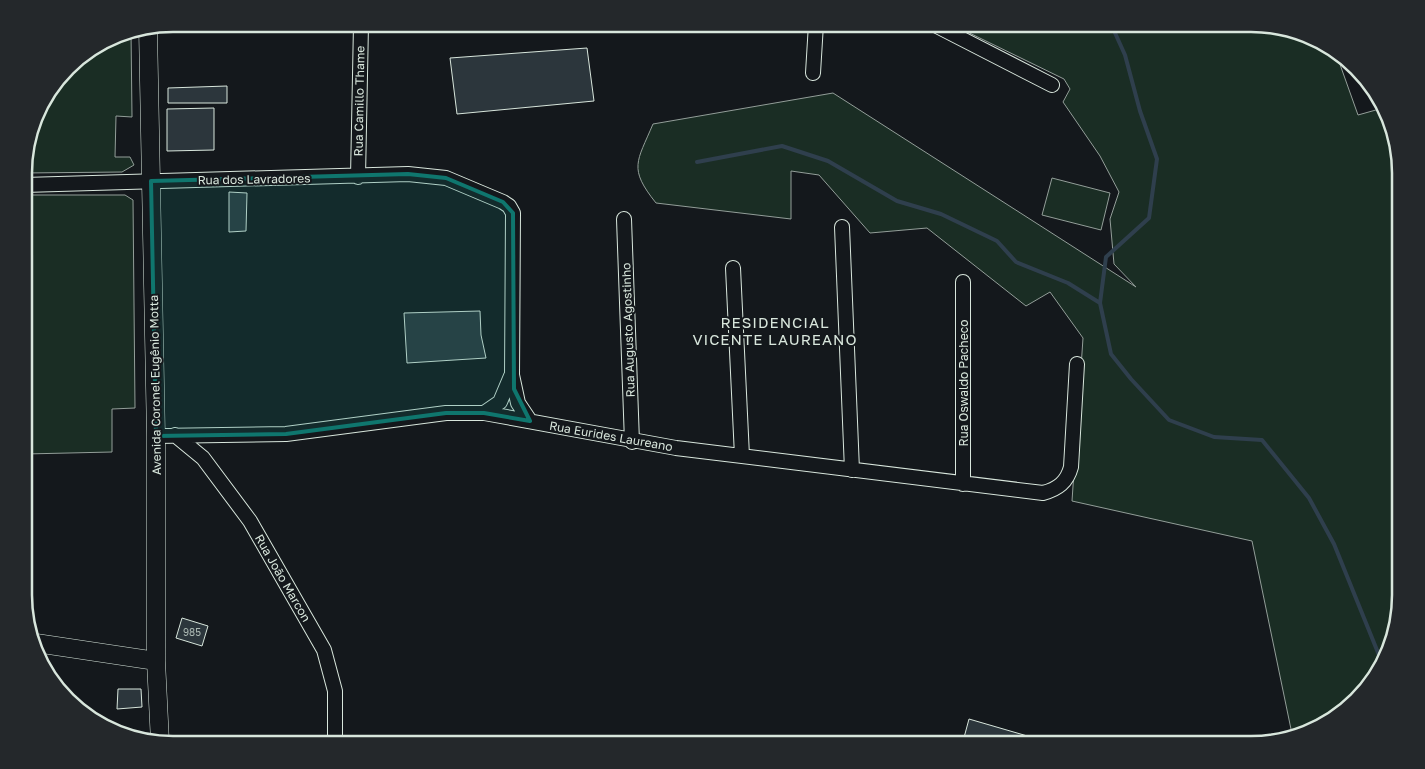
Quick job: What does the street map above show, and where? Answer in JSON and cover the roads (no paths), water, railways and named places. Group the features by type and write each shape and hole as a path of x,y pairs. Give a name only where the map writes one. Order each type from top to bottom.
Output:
{"main road":[{"name":"Avenida Coronel Eugênio Motta","path":"148,35 156,436 156,661 160,736"},
{"path":"41,644 156,661"}],"street":[{"name":"Rua Camillo Thame","path":"358,178 361,32"},
{"path":"813,73 816,32"},
{"path":"949,32 1052,85"},
{"name":"Rua dos Lavradores","path":"33,186 358,178 408,174 443,177 503,202 511,208 513,213 512,375"},
{"name":"Rua Augusto Agostinho","path":"624,219 632,442"},
{"path":"842,227 852,470"},
{"path":"733,268 742,456"},
{"name":"Rua Oswaldo Pacheco","path":"963,282 963,484"},
{"name":"Rua Eurides Laureano","path":"156,436 286,434 446,413 484,413 632,442 1043,493 1062,483 1067,478 1072,461 1077,364"},
{"path":"484,413 500,402 512,375"},
{"path":"512,375 518,403 530,421"},
{"name":"Rua João Marcon","path":"176,435 203,458 250,521 324,650 335,691 335,736"}],"waterway":[{"path":"1115,32 1125,55 1140,111 1157,159 1149,218 1106,257 1100,303 1111,354 1169,420 1214,437 1262,440 1309,498 1334,544 1379,655"},
{"path":"697,162 782,146 828,161 897,201 941,214 997,241 1016,262 1068,283 1100,303"}],"district":[{"name":"RESIDENCIAL VICENTE LAUREANO","path":"775,330"}]}
